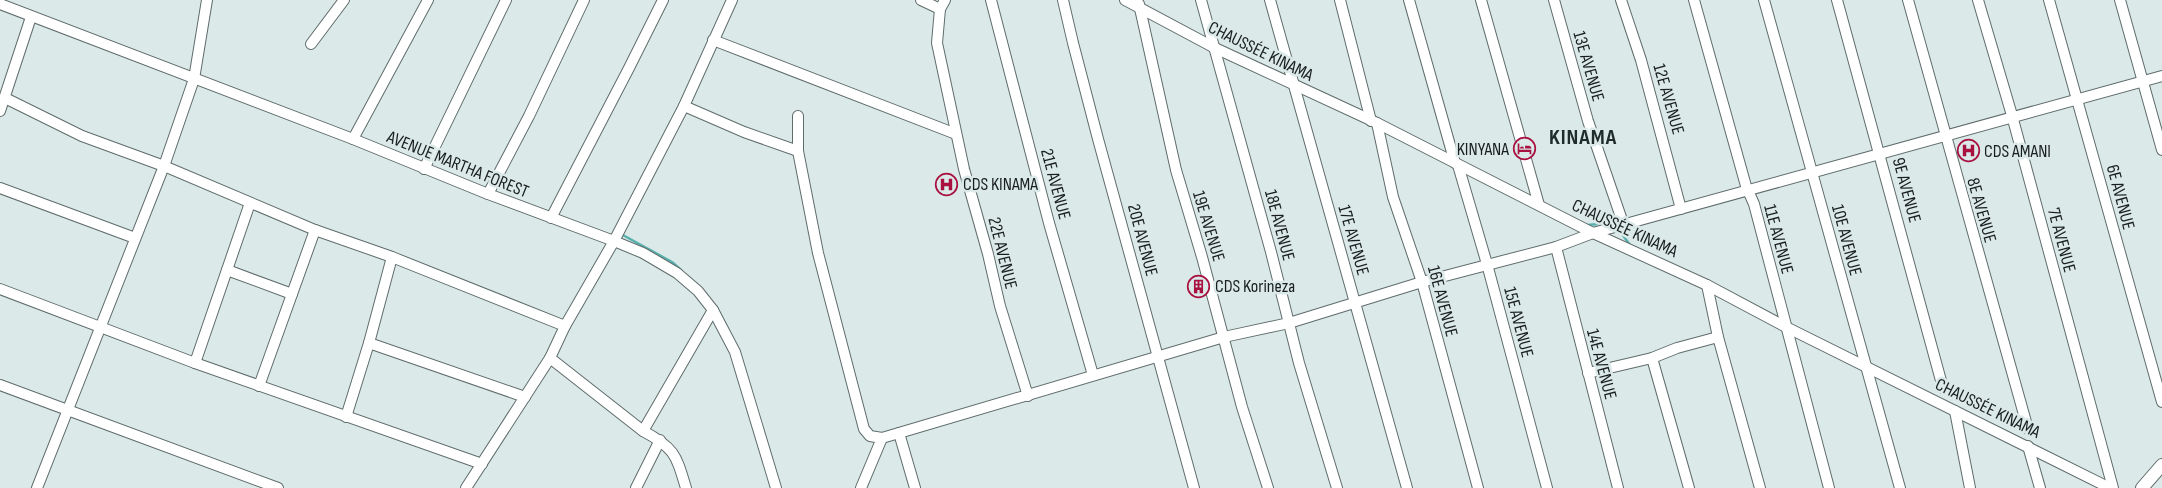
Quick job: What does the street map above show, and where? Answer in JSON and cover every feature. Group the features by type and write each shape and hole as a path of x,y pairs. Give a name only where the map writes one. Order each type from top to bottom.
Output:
{"main road":[{"path":"2142,488 2162,465"}],"street":[{"path":"37,488 164,166 194,79 207,0"},
{"path":"311,44 344,0"},
{"path":"353,139 428,0"},
{"path":"424,169 506,0"},
{"path":"488,194 529,116 584,0"},
{"path":"551,218 662,0"},
{"path":"466,488 550,358 565,326 614,241 684,106 732,0"},
{"path":"920,0 943,5"},
{"name":"21E AVENUE","path":"991,0 1049,223 1093,376"},
{"name":"20E AVENUE","path":"1063,0 1085,91 1194,488"},
{"name":"CHAUSSÉE KINAMA","path":"1125,0 1138,3 1215,48 1374,122 1593,233 1706,285 1786,327 2111,488"},
{"name":"18E AVENUE","path":"1201,0 1299,363 1337,488"},
{"name":"17E AVENUE","path":"1270,0 1407,488"},
{"name":"16E AVENUE","path":"1340,0 1394,197 1422,282 1478,488"},
{"name":"15E AVENUE","path":"1409,0 1487,264 1547,488"},
{"path":"1480,0 1539,205"},
{"name":"13E AVENUE","path":"1554,0 1588,121 1622,223"},
{"name":"12E AVENUE","path":"1621,0 1659,123 1681,207"},
{"name":"11E AVENUE","path":"1694,0 1747,188 1754,204 1830,488"},
{"name":"10E AVENUE","path":"1764,0 1900,488"},
{"name":"9E AVENUE","path":"1838,0 1943,388"},
{"name":"8E AVENUE","path":"1908,0 2028,429"},
{"name":"7E AVENUE","path":"1978,0 2012,115 2111,488"},
{"name":"6E AVENUE","path":"2050,0 2162,402"},
{"path":"2120,0 2162,150"},
{"name":"19E AVENUE","path":"1138,3 1176,170 1224,337 1235,385 1268,488"},
{"name":"AVENUE MARTHA FOREST","path":"0,4 353,139 488,194 614,241 643,253 677,273 698,291 713,310 735,352 776,488"},
{"name":"22E AVENUE","path":"943,5 937,43 956,134 1000,306 1028,396"},
{"path":"0,111 31,17"},
{"path":"714,40 956,134"},
{"path":"798,116 798,151 825,284 864,429 870,436 882,438 1224,337 1289,322 1422,282 1556,247 1622,223 2142,79 2162,76"},
{"path":"5,98 82,136 164,166 315,230 392,257 565,326"},
{"path":"684,106 744,132 798,151"},
{"path":"0,188 135,238"},
{"path":"195,363 250,203"},
{"path":"259,386 315,230"},
{"name":"14E AVENUE","path":"1556,247 1618,488"},
{"path":"346,417 369,343 392,257"},
{"path":"227,270 292,294"},
{"path":"1706,285 1718,337 1760,488"},
{"path":"0,289 195,363 482,464"},
{"path":"643,431 713,310"},
{"path":"1588,373 1652,358 1677,348 1718,337"},
{"path":"369,343 525,397"},
{"path":"550,358 643,431 660,440 671,450 677,459 686,488"},
{"path":"1652,358 1689,488"},
{"path":"0,385 278,488"},
{"path":"1955,411 1970,488"},
{"path":"900,433 915,488"},
{"path":"861,488 882,438"},
{"path":"636,488 660,440"},
{"path":"2028,446 2040,488"},
{"path":"472,479 480,488"}],"waterway":[{"path":"1587,225 1611,223"},
{"path":"621,234 672,262 681,270"},
{"path":"1622,234 1630,245"},
{"path":"718,310 727,327"}],"place":[{"name":"KINYANA","path":"1525,149"},
{"name":"CDS AMANI","path":"1968,151"},
{"name":"CDS KINAMA","path":"947,184"},
{"name":"CDS Korineza","path":"1199,286"}],"district":[{"name":"KINAMA","path":"1583,136"}]}
